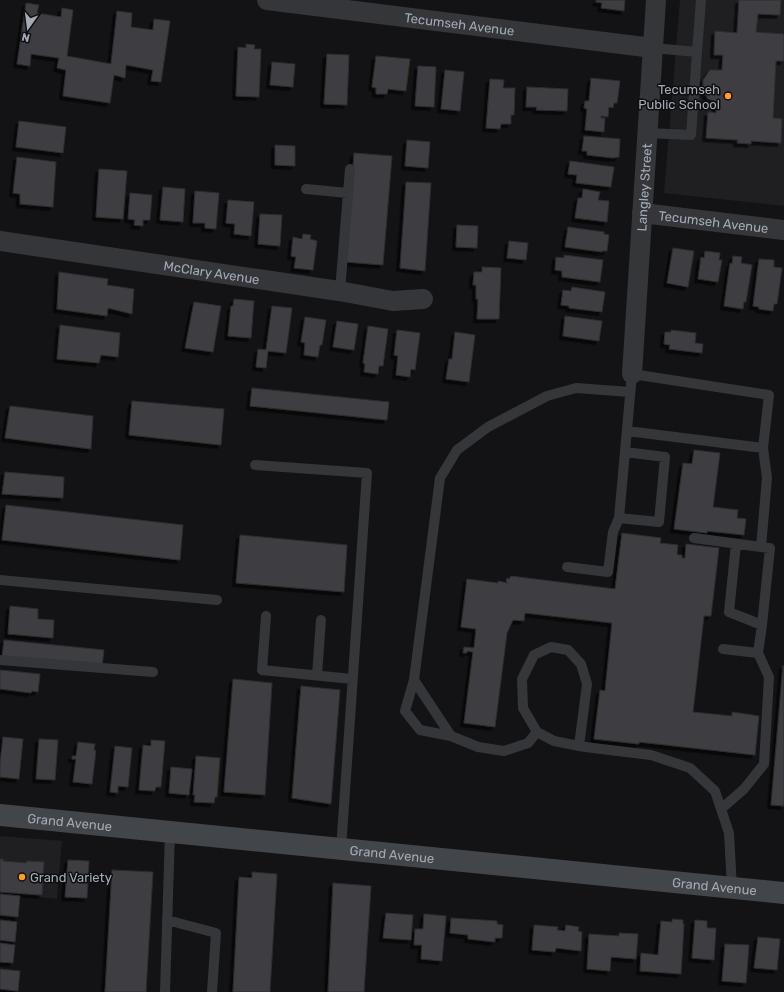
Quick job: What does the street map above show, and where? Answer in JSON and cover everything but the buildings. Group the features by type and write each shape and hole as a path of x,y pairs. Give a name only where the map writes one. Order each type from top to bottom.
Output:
{"street":[{"name":"Tecumseh Avenue","path":"267,0 653,48"},
{"name":"Langley Street","path":"631,383 656,0"},
{"name":"Tecumseh Avenue","path":"642,213 784,230"},
{"name":"McClary Avenue","path":"0,241 393,301 423,299"},
{"name":"Grand Avenue","path":"0,815 784,893"}],"lane":[{"path":"647,133 691,135 701,0"},
{"path":"653,48 697,52"},
{"path":"340,292 350,169"},
{"path":"306,189 348,193"},
{"path":"566,567 608,572 613,532 618,518 631,383"},
{"path":"537,732 528,743 504,751 478,746 451,736 420,730 405,711 414,680 440,478 457,450 488,427 546,396 576,388 631,383 769,394 763,448 767,478 761,547"},
{"path":"627,431 763,448"},
{"path":"618,518 659,522 665,457 625,452"},
{"path":"255,465 367,473 341,849"},
{"path":"694,538 770,548 758,653 769,676 764,764 744,789 721,809"},
{"path":"736,544 729,612 762,626"},
{"path":"0,580 217,600"},
{"path":"266,616 262,670 352,679"},
{"path":"317,676 321,620"},
{"path":"579,746 587,684 581,664 568,650 551,647 534,655 522,679 523,708 537,732 554,741 579,746 652,755 690,768 715,791 729,833 732,888"},
{"path":"723,649 758,653"},
{"path":"0,660 153,672"},
{"path":"414,680 451,736"},
{"path":"165,992 170,832"},
{"path":"167,920 216,933 212,992"}],"shaded area":[{"name":"Tecumseh Public School","path":"680,0 784,0 784,206 664,193"},
{"path":"0,836 62,841 57,899 0,892"}],"place":[{"name":"Tecumseh Public School","path":"728,96"},
{"name":"Grand Variety","path":"22,877"}]}
